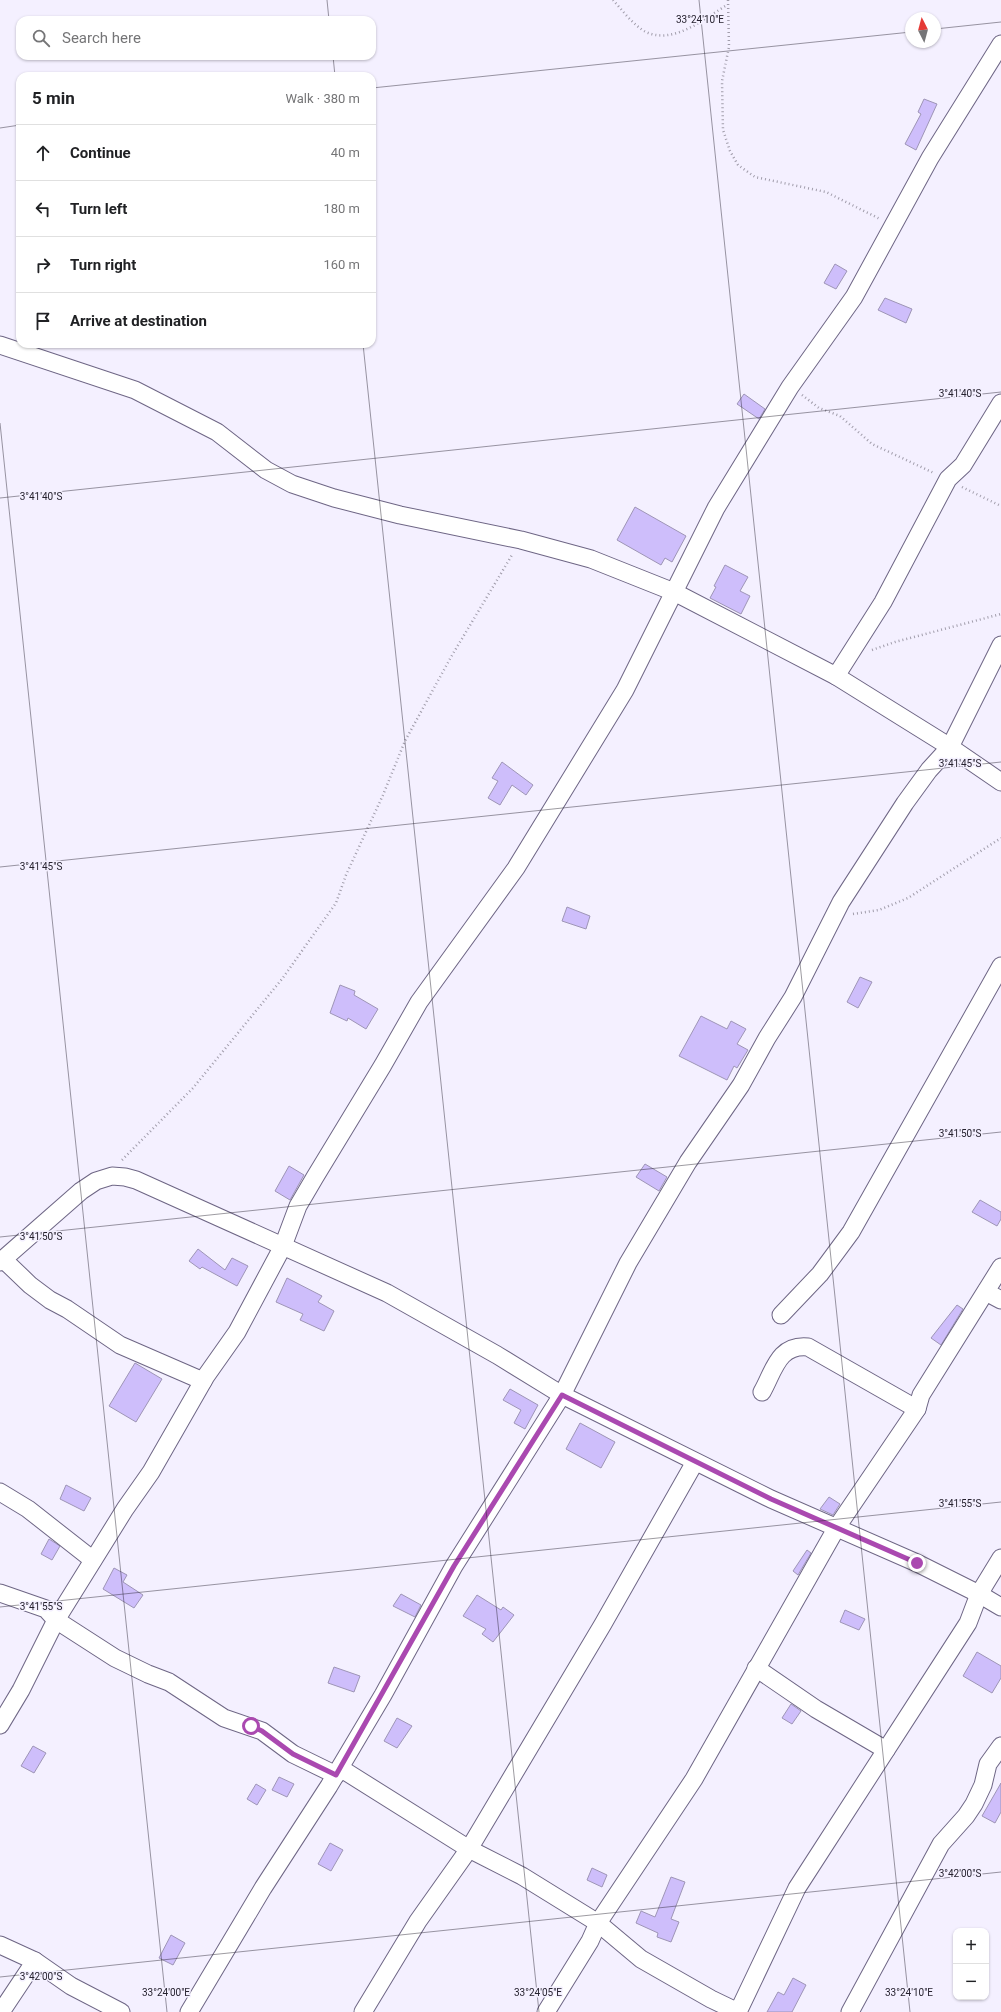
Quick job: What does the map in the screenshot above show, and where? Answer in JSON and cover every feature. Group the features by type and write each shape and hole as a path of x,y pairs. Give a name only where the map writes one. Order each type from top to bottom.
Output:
{"street":[{"path":"0,1726 21,1690 56,1620 93,1560 152,1472 203,1381 237,1332 284,1246 298,1206 315,1177 383,1066 420,1002 516,868 625,690 716,508 790,387 854,297 930,158 1001,44"},
{"path":"0,345 56,362 135,390 217,432 266,470 292,484 334,498 400,515 521,540 591,559 674,592 836,676 950,747 1001,782"},
{"path":"836,676 883,602 948,479 963,465 1001,403"},
{"path":"189,2012 263,1888 338,1771 454,1566 562,1395 628,1263 688,1162 741,1085 767,1038 793,997 841,902 905,803 929,770 950,747 1001,645"},
{"path":"781,1315 820,1274 852,1232 1001,966"},
{"path":"203,1381 120,1345 67,1309 50,1300 1,1261 81,1191 96,1181 112,1176 136,1180 387,1293 497,1355 562,1395 695,1462 917,1563 979,1594 1001,1607"},
{"path":"546,2012 590,1941 598,1923 694,1779 837,1527 917,1409 921,1395 1001,1267"},
{"path":"986,1292 1001,1300"},
{"path":"762,1392 784,1351 799,1346 808,1347 917,1409"},
{"path":"363,2012 418,1921 469,1849 603,1624 695,1462"},
{"path":"0,1492 28,1509 93,1560"},
{"path":"0,1592 40,1606 50,1613 56,1620 115,1658 148,1674 169,1682 224,1718 262,1731 293,1754 338,1771 469,1849 522,1876 598,1923 641,1959 711,1999 738,2012 797,1888 968,1623 979,1594 1001,1558"},
{"path":"756,1668 816,1709 886,1750"},
{"path":"850,2012 938,1850 944,1840 966,1816 974,1804 983,1785 988,1764 1001,1746"},
{"path":"0,1945 35,1961 72,1986 121,2012"},
{"path":"0,2012 35,1961"}],"path":[{"path":"613,0 645,31 657,36 679,33 728,5"},
{"path":"728,0 729,47 722,81 723,130 730,151 738,165 755,177 826,192 892,226"},
{"path":"790,387 819,408 840,416 872,444 948,479 986,500 1001,506"},
{"path":"112,1176 128,1153 193,1088 282,979 336,904 346,875 384,795 405,741 451,658 521,540"},
{"path":"847,659 895,642 1001,614"},
{"path":"835,916 879,910 908,898 1001,838"}],"building":[{"path":"924,99 937,104 916,150 905,144 921,114 918,112"},
{"path":"835,264 847,271 836,289 824,283"},
{"path":"885,298 912,309 906,323 878,310"},
{"path":"744,394 765,409 759,419 737,404"},
{"path":"635,507 686,536 672,562 665,558 661,565 617,540"},
{"path":"725,565 748,577 740,591 750,596 741,614 710,598 716,587 714,586"},
{"path":"502,762 533,785 526,795 512,785 500,805 488,798 498,781 492,778"},
{"path":"567,907 590,916 586,929 562,921"},
{"path":"860,977 872,982 858,1008 847,1002"},
{"path":"340,985 355,991 354,995 378,1009 366,1029 348,1018 347,1021 330,1013"},
{"path":"701,1016 727,1029 731,1021 746,1029 737,1044 748,1050 737,1068 734,1066 727,1080 679,1056"},
{"path":"645,1164 667,1177 659,1191 636,1177"},
{"path":"289,1166 304,1175 290,1200 275,1191"},
{"path":"980,1200 1001,1212 1001,1219 997,1226 972,1212"},
{"path":"198,1249 225,1270 232,1258 248,1266 237,1286 202,1267 200,1269 189,1261"},
{"path":"287,1278 322,1296 318,1302 334,1311 324,1331 300,1320 303,1314 276,1302"},
{"path":"957,1305 963,1309 941,1345 931,1338"},
{"path":"135,1363 162,1379 136,1422 109,1406"},
{"path":"510,1389 538,1405 525,1429 514,1423 521,1410 503,1400"},
{"path":"580,1423 615,1442 601,1468 566,1449"},
{"path":"66,1485 91,1498 84,1511 60,1499"},
{"path":"829,1497 840,1504 833,1515 820,1509"},
{"path":"49,1539 60,1546 52,1560 41,1554"},
{"path":"807,1550 811,1553 798,1575 793,1571"},
{"path":"114,1568 127,1575 123,1582 143,1595 134,1608 103,1589"},
{"path":"401,1594 421,1605 415,1617 393,1606"},
{"path":"477,1595 501,1610 503,1607 514,1615 493,1642 482,1634 486,1629 463,1616"},
{"path":"845,1610 865,1619 859,1630 840,1622"},
{"path":"977,1652 1001,1666 1001,1678 992,1693 963,1676"},
{"path":"334,1667 360,1676 354,1692 328,1683"},
{"path":"791,1704 801,1711 792,1724 782,1718"},
{"path":"397,1718 412,1726 397,1748 384,1741"},
{"path":"33,1746 46,1753 34,1773 21,1766"},
{"path":"279,1777 294,1784 287,1797 272,1790"},
{"path":"1001,1783 1001,1812 995,1823 982,1816"},
{"path":"256,1784 266,1790 257,1805 247,1799"},
{"path":"330,1843 343,1850 331,1871 318,1864"},
{"path":"592,1868 607,1875 602,1887 587,1880"},
{"path":"671,1877 685,1882 671,1919 679,1922 671,1942 657,1937 658,1933 636,1923 641,1911 655,1917"},
{"path":"171,1935 185,1943 173,1965 159,1958"},
{"path":"793,1978 806,1985 792,2012 767,2012 778,1992 784,1995"}],"route":[{"path":"251,1726 262,1731 293,1754 336,1775 383,1695 454,1566 562,1395 689,1460 771,1499 917,1563"}]}
